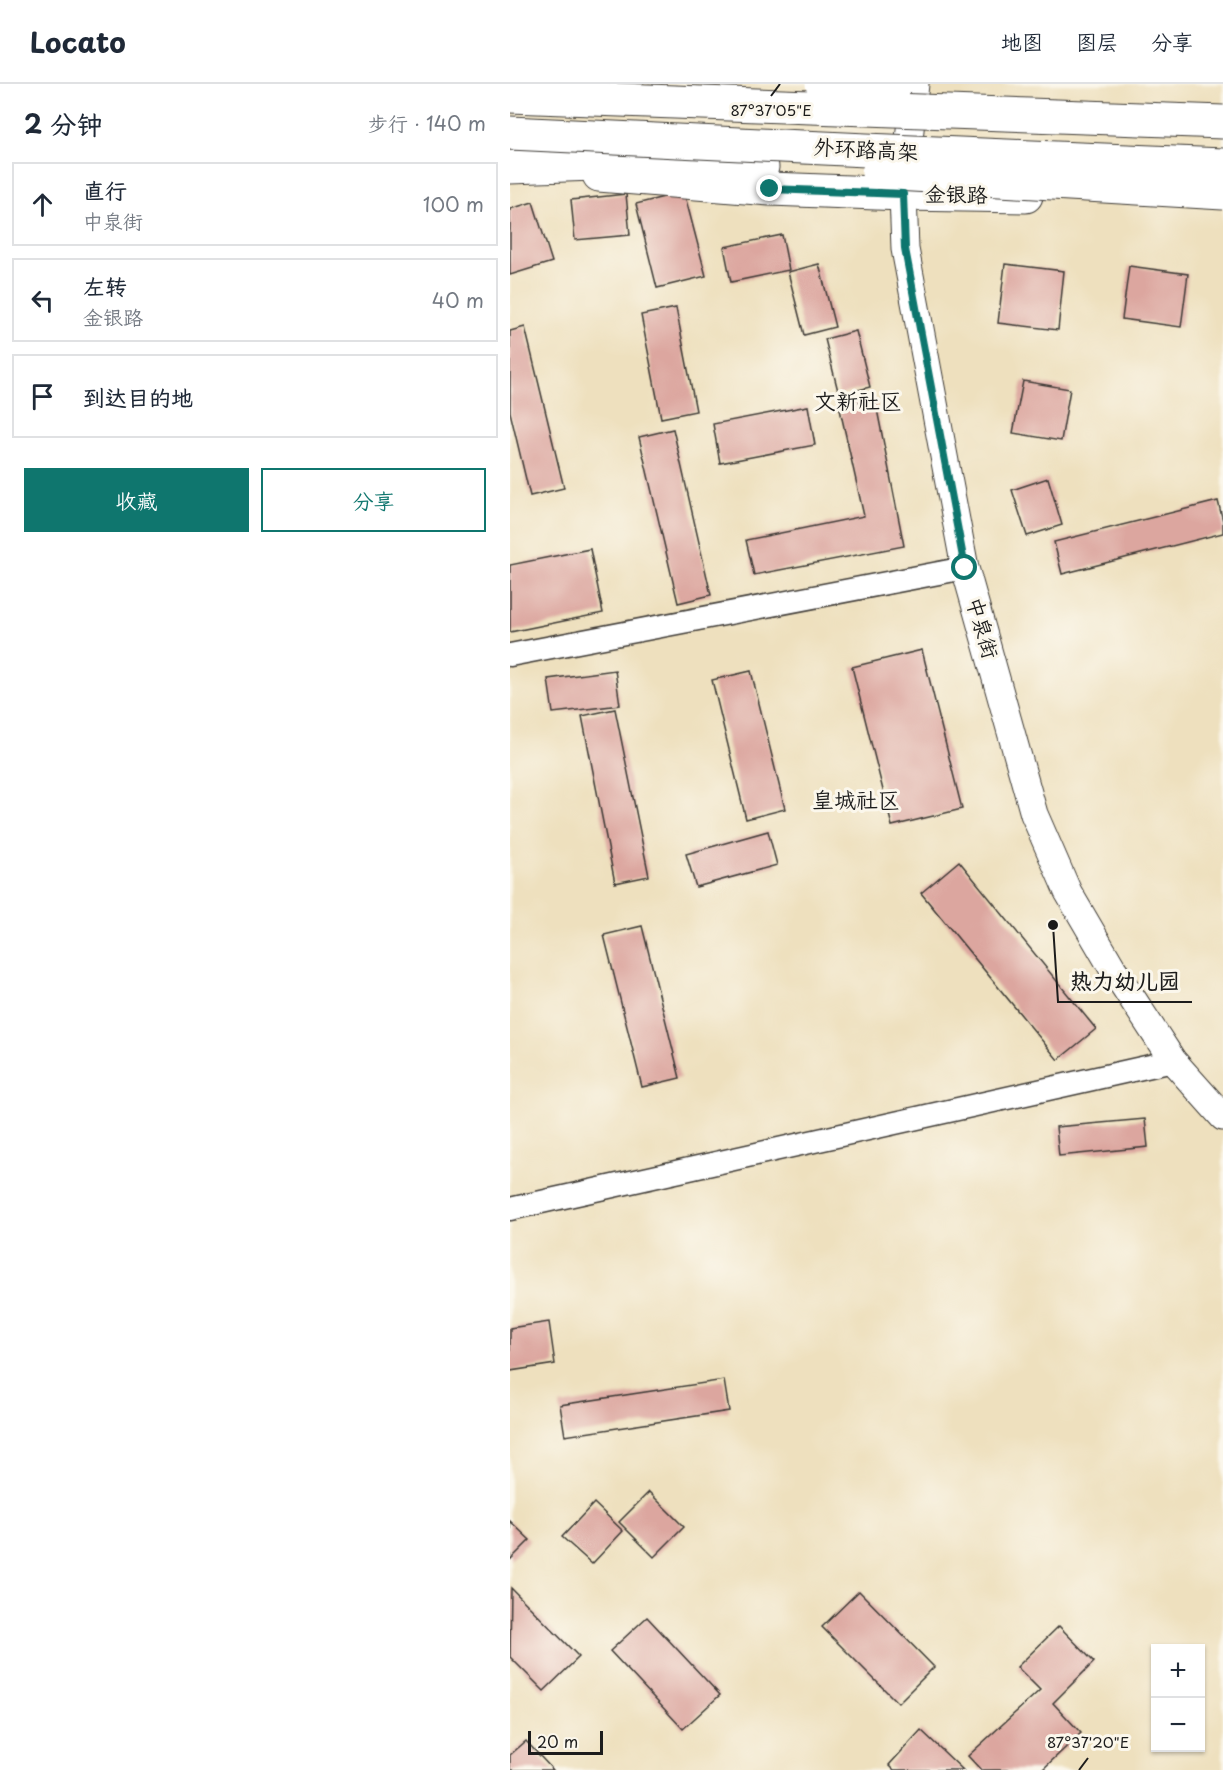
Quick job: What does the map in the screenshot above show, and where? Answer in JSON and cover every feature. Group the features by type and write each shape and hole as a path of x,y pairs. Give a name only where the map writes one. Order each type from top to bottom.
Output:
{"main road":[{"path":"822,84 1223,101"},
{"name":"外环路高架","path":"510,96 1223,122"},
{"name":"外环路高架","path":"510,133 1223,165"},
{"path":"510,167 679,161 1223,193"},
{"name":"金银路","path":"510,167 770,189 1223,200"}],"street":[{"name":"中泉街","path":"915,84 903,194 905,249 965,568 1034,814 1068,892 1113,969 1173,1061 1223,1118"},
{"path":"510,655 965,568"},
{"path":"510,1209 1173,1061"}],"building":[{"path":"684,192 706,276 657,288 636,204"},
{"path":"626,194 630,235 575,240 571,200"},
{"path":"533,202 552,262 510,275 510,209"},
{"path":"782,235 789,270 731,282 724,247"},
{"path":"819,264 835,327 804,335 788,272"},
{"path":"1005,264 1064,271 1058,330 998,323"},
{"path":"1129,266 1188,274 1181,327 1122,319"},
{"path":"676,308 696,411 661,418 641,315"},
{"path":"525,327 564,488 530,496 510,412 510,331"},
{"path":"856,331 870,387 839,395 825,339"},
{"path":"1023,381 1070,389 1061,441 1013,433"},
{"path":"875,399 904,546 754,575 746,540 864,516 839,405"},
{"path":"808,406 815,445 720,463 713,424"},
{"path":"673,429 711,595 678,603 639,437"},
{"path":"1048,478 1062,525 1027,536 1012,490"},
{"path":"1218,501 1223,521 1223,533 1062,574 1054,542"},
{"path":"590,549 603,613 510,632 510,565"},
{"path":"922,650 962,809 892,826 852,667"},
{"path":"615,670 620,705 553,713 548,679"},
{"path":"751,671 785,809 746,819 712,680"},
{"path":"615,709 649,876 615,883 582,716"},
{"path":"768,831 777,865 696,887 686,854"},
{"path":"959,861 1096,1029 1058,1060 921,893"},
{"path":"642,926 680,1078 642,1087 604,935"},
{"path":"1145,1119 1148,1147 1059,1156 1056,1127"},
{"path":"549,1322 555,1364 510,1371 510,1328"},
{"path":"724,1380 729,1411 565,1436 560,1405"},
{"path":"649,1492 684,1527 654,1557 619,1522"},
{"path":"594,1503 623,1531 592,1564 562,1537"},
{"path":"510,1521 530,1540 510,1560"},
{"path":"511,1588 579,1657 544,1691 510,1657"},
{"path":"859,1591 934,1667 898,1703 822,1627"},
{"path":"647,1617 720,1695 683,1729 610,1651"},
{"path":"1059,1626 1094,1662 1053,1703 1081,1733 1042,1770 981,1770 968,1756 1040,1690 1017,1667"},
{"path":"921,1730 963,1770 894,1770 889,1765"},
{"path":"526,1741 553,1770 510,1770 510,1755"}],"place":[{"name":"热力幼儿园","path":"1053,925"}],"district":[{"name":"文新社区","path":"858,401"},
{"name":"皇城社区","path":"856,800"}],"route":[{"path":"770,189 903,194 905,249 965,568"}]}
